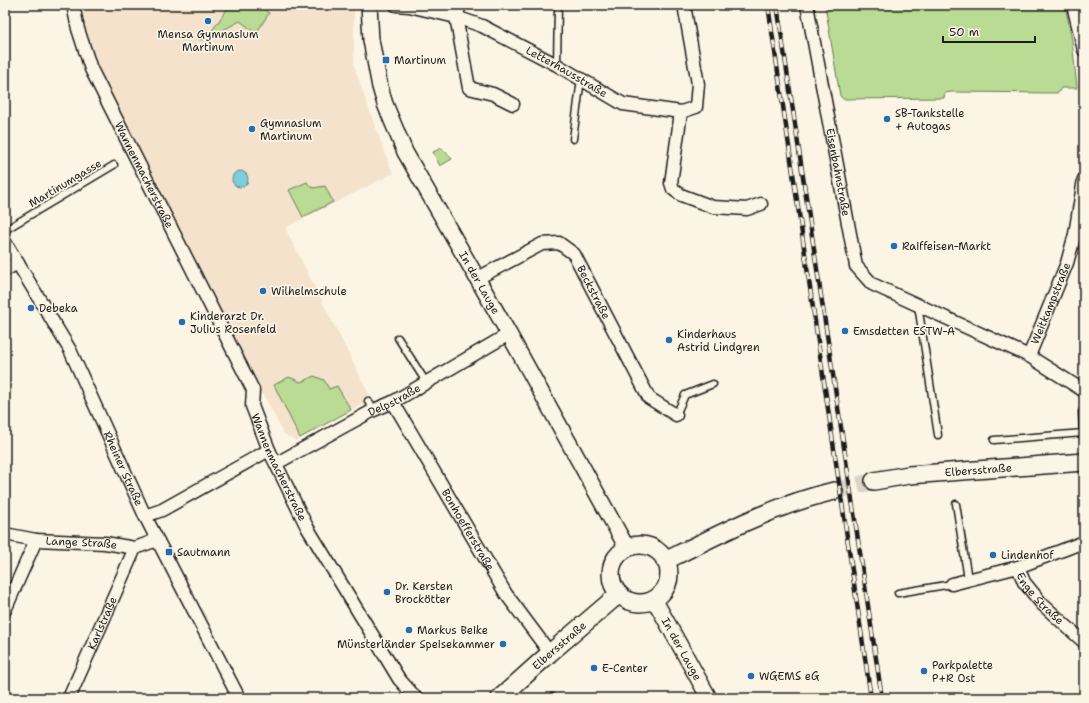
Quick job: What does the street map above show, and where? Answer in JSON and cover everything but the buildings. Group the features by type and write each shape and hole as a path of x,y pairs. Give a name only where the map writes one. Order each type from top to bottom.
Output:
{"main road":[{"name":"Elbersstraße","path":"874,481 909,475 1084,462"},
{"path":"665,560 752,520 809,497 834,491"},
{"path":"636,545 653,548 665,560 669,575 668,582 665,589 654,599 636,603 627,600 614,588 611,573 612,565 621,552 627,548 636,545"},
{"name":"Elbersstraße","path":"500,698 619,594"}],"street":[{"name":"Wannenmacherstraße","path":"73,5 78,29 91,69 232,342 253,390 252,406 269,450 277,463 307,526 399,679 416,698"},
{"name":"In der Lauge","path":"369,5 374,54 385,104 405,152 478,278 627,548"},
{"name":"Letterhausstraße","path":"396,5 409,6 482,26 557,65 623,104 681,112"},
{"path":"460,5 456,18 469,88 493,94 513,104"},
{"path":"684,5 698,84 696,107 681,112 671,183 673,189 681,195 713,207 747,209 761,204"},
{"name":"Eisenbahnstraße","path":"806,5 856,266 872,284 1029,356 1084,391"},
{"path":"1073,5 1084,47"},
{"name":"Weitkampstraße","path":"1029,356 1067,264 1084,179"},
{"name":"Rheiner Straße","path":"5,242 70,350 145,516 239,698"},
{"name":"Beckstraße","path":"478,278 542,244 559,243 574,254 649,398 676,415"},
{"path":"5,270 18,263"},
{"name":"Delpstraße","path":"277,463 371,406 393,402 509,334"},
{"name":"Bonhoefferstraße","path":"393,402 506,594 550,653"},
{"path":"145,516 162,510 269,450"},
{"name":"Lange Straße","path":"5,534 36,540 105,543 135,548 157,540"},
{"path":"5,610 36,540"},
{"path":"952,584 1018,567 1084,542"},
{"name":"Karlstraße","path":"69,698 135,548"},
{"name":"Enge Straße","path":"1018,567 1024,582 1042,604 1084,642"},
{"name":"In der Lauge","path":"654,599 709,698"}],"lane":[{"path":"557,65 558,5"},
{"path":"573,139 581,79"},
{"name":"Martinumgasse","path":"5,230 114,165"},
{"path":"918,305 938,435"},
{"path":"398,338 426,382"},
{"path":"676,415 685,395 713,384"},
{"path":"994,440 1083,433 1082,412 1084,409"},
{"path":"956,504 968,579"},
{"path":"898,593 952,584"}],"shaded area":[{"name":"Gymnasium Martinum","path":"80,5 354,5 354,65 390,167 394,173 285,228 372,400 296,441 283,433 264,395 253,390 232,349 238,345 96,67"}],"green space":[{"path":"230,5 258,5 269,13 257,32 253,31 240,21 204,40 199,39 204,31 209,35"},
{"path":"825,5 1065,5 1072,40 1077,88 1061,88 1058,93 951,92 945,93 944,98 843,99 840,96"},
{"path":"442,148 452,159 440,166 433,152"},
{"path":"307,182 313,188 325,186 333,202 303,217 289,190"},
{"path":"314,376 324,380 329,389 337,386 351,410 300,438 274,385 289,377 301,382"}],"water":[{"path":"237,171 243,171 248,176 246,185 243,187 237,187 232,182 232,176"}],"tunnel":[{"path":"834,491 874,481"}],"railway":[{"path":"768,5 871,698"},
{"path":"777,5 882,698"}],"place":[{"name":"Mensa Gymnasium Martinum","path":"208,21"},
{"name":"Martinum","path":"386,60"},
{"name":"SB-Tankstelle + Autogas","path":"887,119"},
{"name":"Gymnasium Martinum","path":"252,129"},
{"name":"Raiffeisen-Markt","path":"894,246"},
{"name":"Wilhelmschule","path":"263,291"},
{"name":"Debeka","path":"31,308"},
{"name":"Kinderarzt Dr. Julius Rosenfeld","path":"182,322"},
{"name":"Emsdetten ESTW-A","path":"845,331"},
{"name":"Kinderhaus Astrid Lindgren","path":"669,340"},
{"name":"Sautmann","path":"169,552"},
{"name":"Lindenhof","path":"993,555"},
{"name":"Dr. Kersten Brockötter","path":"387,592"},
{"name":"Markus Beike","path":"409,630"},
{"name":"Münsterländer Speisekammer","path":"503,644"},
{"name":"E-Center","path":"594,668"},
{"name":"Parkpalette P+R Ost","path":"924,671"},
{"name":"WGEMS eG","path":"751,676"}]}
